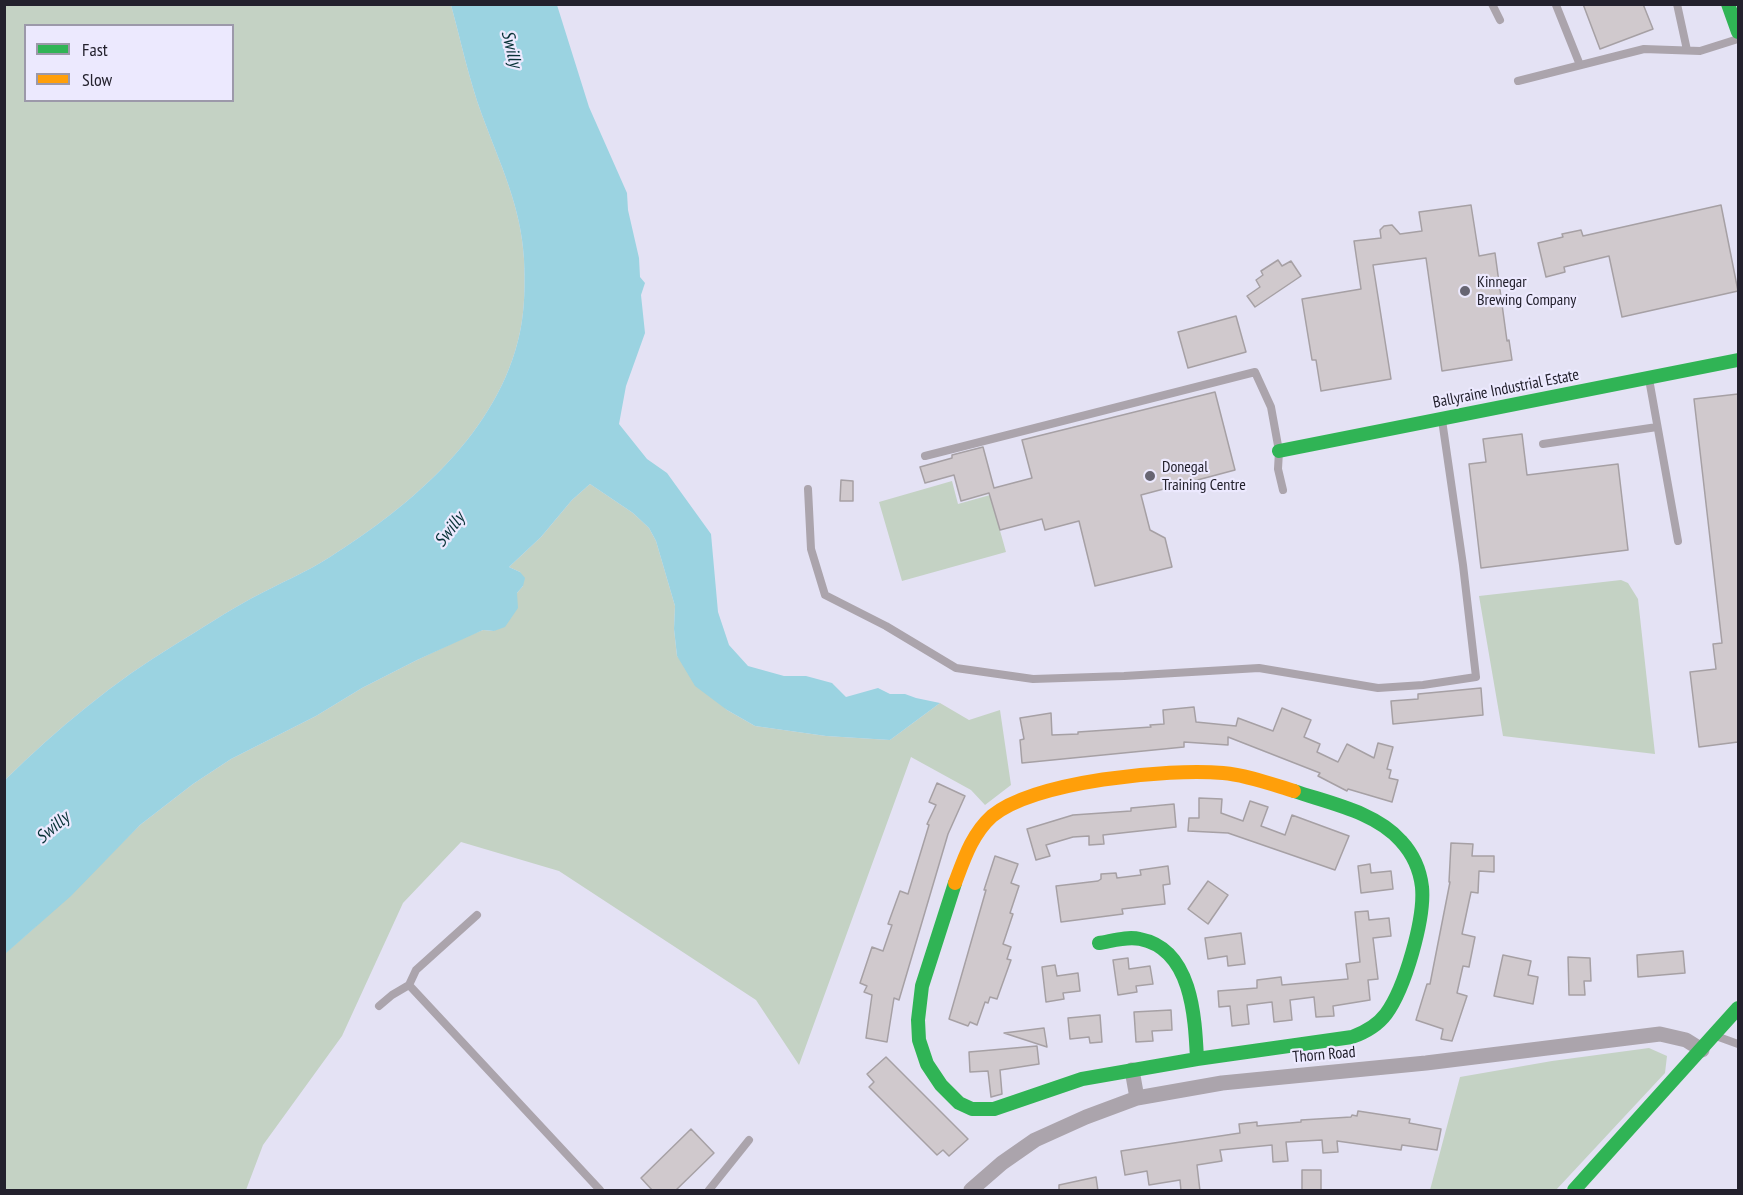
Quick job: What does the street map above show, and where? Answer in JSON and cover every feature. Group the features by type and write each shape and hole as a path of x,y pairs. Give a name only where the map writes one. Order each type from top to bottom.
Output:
{"street":[{"path":"1728,4 1738,32"},
{"name":"Ballyraine Industrial Estate","path":"1280,451 1738,360"},
{"path":"1187,771 1226,773 1253,779 1371,817 1407,847 1417,865 1421,881 1420,919 1395,1001 1380,1020 1370,1030 1352,1037 1197,1059 1162,1063 1087,1078 1007,1106 987,1110 971,1110 959,1104 941,1085 928,1066 918,1032 922,987 968,848 981,827 996,813 1017,800 1066,786 1187,771"},
{"path":"1099,943 1139,938 1161,945 1178,964 1189,994 1196,1032 1197,1059"},
{"path":"1574,1191 1738,1008"},
{"name":"Thorn Road","path":"971,1191 1002,1163 1035,1140 1086,1117 1137,1098 1222,1083 1426,1064 1660,1034 1686,1040 1702,1050"},
{"path":"1132,1070 1137,1098"}],"lane":[{"path":"1492,4 1500,20"},
{"path":"1677,4 1687,50"},
{"path":"1556,5 1580,65"},
{"path":"1518,81 1644,49 1700,51 1738,39"},
{"path":"925,456 1255,372 1271,407 1280,451 1278,469 1283,490"},
{"path":"1648,378 1678,541"},
{"path":"808,489 811,549 825,595 886,626 956,668 1033,679 1259,668 1378,688 1423,685 1476,677 1442,418"},
{"path":"1543,444 1657,427"},
{"path":"379,1006 409,985 416,970 477,915"},
{"path":"409,985 600,1191"},
{"path":"1715,1035 1738,1044"},
{"path":"709,1191 749,1140"}],"green space":[{"path":"5,5 451,5 477,102 514,203 522,240 524,305 522,323 509,368 493,402 472,433 448,462 421,489 361,537 311,568 233,609 153,659 108,690 5,780"},
{"path":"952,481 958,504 990,495 1006,552 902,581 879,502"},
{"path":"590,484 633,513 649,528 656,541 675,606 674,629 677,656 727,710 755,726 826,736 890,740 940,703 969,720 1000,710 1011,785 985,805 971,790 911,757 799,1065 756,1000 559,871 461,842 403,903 342,1036 263,1145 246,1190 5,1190 4,954 33,929 140,825 193,784 231,759 316,716 362,688 417,660 483,630 494,631 523,586 520,572 509,567 541,537 572,500"},
{"path":"1621,580 1628,583 1638,599 1655,754 1503,736 1479,596"},
{"path":"1649,1048 1667,1056 1665,1073 1556,1190 1430,1190 1460,1077 1552,1061"}],"water":[{"name":"Swilly","path":"451,5 557,5 589,107 627,193 628,210 639,258 640,277 645,283 641,295 645,333 626,386 619,424 647,459 667,473 711,534 718,612 729,645 748,666 784,676 806,676 832,683 846,697 878,688 890,694 905,694 940,703 890,740 826,736 755,726 727,710 695,686 677,656 674,629 675,606 656,541 649,528 633,513 590,484 572,500 541,537 509,567 520,572 525,578 523,586 517,593 518,608 505,627 494,631 483,630 417,660 362,688 316,716 231,759 193,784 140,825 71,896 5,954 5,780 65,725 130,674 233,609 330,557 391,514 448,462 472,433 493,402 509,368 523,314 524,259 519,221 477,102"}],"building":[{"path":"1583,4 1643,4 1653,29 1600,49"},
{"path":"1471,205 1479,256 1495,253 1507,341 1509,340 1512,360 1442,371 1426,258 1373,265 1391,379 1321,391 1316,360 1312,360 1302,299 1361,289 1354,241 1381,238 1380,230 1384,226 1392,225 1400,234 1422,231 1419,212"},
{"path":"1721,205 1738,291 1622,317 1609,256 1564,267 1565,272 1546,277 1538,243 1581,230 1583,236"},
{"path":"1278,260 1282,266 1291,261 1301,276 1255,307 1247,296 1260,287 1256,280 1263,275 1261,271"},
{"path":"1236,316 1246,352 1188,368 1178,332"},
{"path":"1215,392 1235,470 1141,495 1150,530 1165,538 1172,567 1095,586 1079,521 1045,530 1042,519 1000,530 989,493 961,501 954,475 925,483 920,467 983,447 994,488 1032,478 1022,440"},
{"path":"1738,394 1738,742 1699,747 1690,672 1716,669 1713,644 1722,643 1694,399"},
{"path":"1522,434 1527,475 1618,464 1628,550 1481,568 1469,464 1486,462 1483,439"},
{"path":"841,480 853,481 853,501 840,501"},
{"path":"1481,688 1483,715 1393,724 1391,701 1418,699 1418,694"},
{"path":"1194,707 1196,722 1236,726 1238,718 1273,731 1282,708 1311,720 1304,737 1320,744 1317,752 1338,762 1347,744 1374,758 1378,743 1393,747 1387,769 1391,770 1389,778 1398,780 1392,802 1348,789 1347,791 1318,776 1320,773 1228,737 1228,745 1184,742 1184,747 1022,763 1020,740 1024,739 1020,718 1051,713 1052,735 1078,734 1078,732 1164,724 1163,710"},
{"path":"937,783 965,796 948,834 899,1000 894,998 887,1042 866,1038 872,995 864,992 867,986 860,983 872,947 883,951 892,925 888,924 900,891 908,894 929,825 927,824 936,805 929,802"},
{"path":"1199,798 1222,799 1221,813 1243,821 1250,801 1268,807 1261,826 1285,835 1292,815 1349,836 1335,870 1228,833 1188,831 1189,818 1199,818"},
{"path":"1174,804 1176,827 1103,835 1104,844 1089,845 1089,836 1073,837 1046,845 1050,856 1036,860 1027,829 1073,815 1131,811 1131,808"},
{"path":"1451,843 1473,844 1472,856 1494,856 1494,872 1479,871 1478,893 1471,892 1462,934 1475,937 1469,967 1463,966 1457,993 1467,996 1452,1041 1441,1039 1443,1029 1416,1020 1427,984 1430,984 1450,882"},
{"path":"995,856 1018,864 1011,883 1019,886 1003,944 1011,947 1007,959 1011,960 997,999 990,997 988,1003 985,1002 977,1025 970,1022 968,1026 949,1019"},
{"path":"1370,864 1371,873 1391,871 1393,889 1361,893 1358,866"},
{"path":"1168,866 1170,884 1163,885 1165,904 1122,909 1123,914 1061,922 1056,886 1098,881 1101,879 1101,874 1116,873 1117,878 1141,875 1140,870"},
{"path":"1208,881 1228,895 1208,924 1188,909"},
{"path":"1368,911 1369,920 1389,918 1391,936 1373,938 1378,979 1368,980 1370,1000 1333,1006 1334,1016 1316,1017 1314,997 1290,1000 1292,1020 1274,1022 1272,1002 1247,1005 1249,1024 1232,1026 1230,1006 1219,1007 1218,991 1257,988 1257,980 1281,977 1282,985 1348,979 1346,964 1360,962 1355,912"},
{"path":"1241,933 1245,964 1228,966 1227,956 1208,959 1205,938"},
{"path":"1683,951 1685,973 1638,977 1637,955"},
{"path":"1503,955 1531,961 1528,975 1538,977 1533,1004 1494,996"},
{"path":"1568,957 1590,958 1591,981 1584,981 1585,995 1569,995"},
{"path":"1128,958 1129,969 1150,966 1153,984 1136,986 1137,992 1118,995 1113,960"},
{"path":"1055,965 1057,976 1078,973 1080,991 1063,993 1064,999 1046,1002 1042,967"},
{"path":"1171,1010 1172,1030 1152,1031 1153,1041 1136,1042 1134,1012"},
{"path":"1100,1015 1102,1042 1090,1043 1089,1037 1070,1039 1068,1018"},
{"path":"1044,1028 1047,1047 1004,1033"},
{"path":"1037,1046 1039,1064 1000,1070 1002,1094 991,1097 988,1071 970,1072 969,1052"},
{"path":"886,1057 968,1139 949,1156 943,1150 937,1155 869,1087 874,1082 867,1074"},
{"path":"1358,1111 1410,1119 1409,1123 1441,1129 1437,1150 1402,1145 1401,1150 1337,1141 1338,1152 1323,1153 1322,1140 1286,1142 1288,1161 1273,1162 1272,1145 1220,1150 1222,1161 1197,1165 1200,1191 1181,1191 1180,1180 1149,1185 1147,1171 1125,1175 1121,1151 1240,1133 1239,1124 1257,1122 1257,1126 1351,1117 1352,1115 1357,1116"},
{"path":"691,1129 714,1153 675,1191 653,1191 641,1178"},
{"path":"1302,1170 1321,1170 1321,1191 1302,1191"},
{"path":"1096,1177 1098,1191 1059,1191 1059,1185"}],"traffic: fast":[{"path":"1728,4 1738,32"},
{"path":"1279,451 1738,360"},
{"path":"1099,943 1135,938 1157,945 1171,956 1180,970 1192,1005 1197,1059 1352,1037 1375,1025 1383,1018 1393,1002 1407,971 1412,953 1422,901 1418,868 1401,841 1379,823 1351,810 1294,791"},
{"path":"955,883 922,986 918,1020 919,1040 927,1064 941,1085 959,1103 972,1109 994,1109 1082,1079 1197,1059"},
{"path":"1574,1190 1738,1008"}],"traffic: slow":[{"path":"955,883 969,847 985,823 1012,804 1038,794 1069,786 1137,775 1199,772 1241,776 1294,791"}],"place":[{"name":"Kinnegar Brewing Company","path":"1465,291"},
{"name":"Donegal Training Centre","path":"1150,476"}]}
